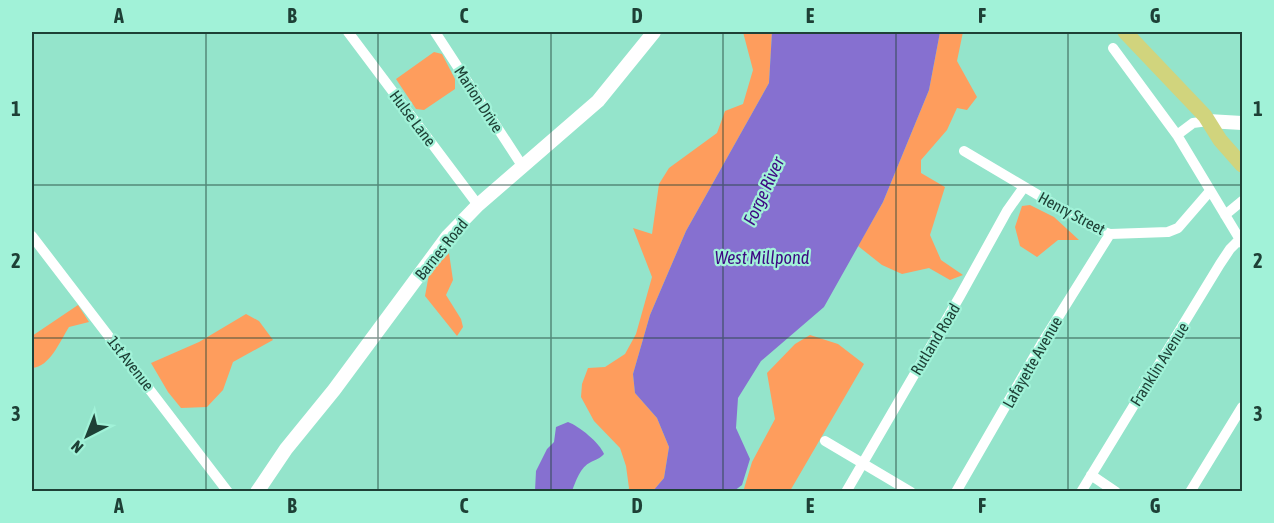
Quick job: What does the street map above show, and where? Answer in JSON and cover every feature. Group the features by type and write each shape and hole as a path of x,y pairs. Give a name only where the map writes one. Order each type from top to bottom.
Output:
{"main road":[{"path":"1125,32 1208,121 1220,140 1242,165"}],"street":[{"name":"Hulse Lane","path":"348,32 478,205"},
{"name":"Marion Drive","path":"435,32 523,167"},
{"name":"Barnes Road","path":"257,492 286,449 334,390 446,239 478,205 598,101 654,32"},
{"path":"1113,48 1178,135 1241,241"},
{"path":"1178,135 1193,123 1208,121 1242,123"},
{"name":"Henry Street","path":"964,151 1091,226 1110,234 1168,232 1178,228 1210,191"},
{"name":"Rutland Road","path":"846,492 980,262 1007,211 1024,187"},
{"path":"1225,215 1242,201"},
{"name":"Lafayette Avenue","path":"956,492 1042,343 1110,234"},
{"name":"1st Avenue","path":"32,236 228,492"},
{"name":"Franklin Avenue","path":"1081,492 1220,264 1230,249 1241,241"},
{"path":"1190,492 1242,407"},
{"path":"825,441 911,492"},
{"path":"1091,476 1116,492"}],"shaded area":[{"path":"743,32 772,32 769,83 686,231 650,315 633,374 635,393 657,418 669,447 664,478 653,491 628,491 626,466 620,448 594,421 581,397 582,384 588,368 605,367 625,354 636,334 652,277 633,228 652,234 659,184 669,168 717,133 725,111 743,104 753,70"},
{"path":"940,32 963,32 957,61 977,97 967,110 957,108 947,130 921,160 921,173 945,187 930,235 941,260 963,275 950,280 929,268 902,274 882,265 858,246 883,202 929,90"},
{"path":"434,52 442,54 455,79 455,89 424,110 416,109 396,79"},
{"path":"1030,205 1054,217 1079,240 1058,240 1037,257 1020,246 1015,227 1022,206"},
{"path":"449,253 453,280 446,295 461,319 463,327 457,336 425,296 429,274"},
{"path":"78,305 89,322 69,327 49,358 38,367 32,368 32,336"},
{"path":"246,314 259,321 273,340 233,362 223,390 207,407 181,408 168,392 151,363 199,342"},
{"path":"810,335 838,344 864,364 790,491 743,492 752,462 775,419 767,373 795,344"}],"water":[{"name":"West Millpond","path":"772,32 940,32 929,90 883,202 824,307 761,361 738,398 736,428 750,459 742,485 734,491 653,491 664,478 669,447 657,418 635,393 633,374 650,315 686,231 769,83"},
{"path":"568,422 589,435 604,454 584,467 572,491 535,491 536,471 547,449 554,442 556,427"}],"water label":[{"name":"Forge River","path":"764,191"}]}
